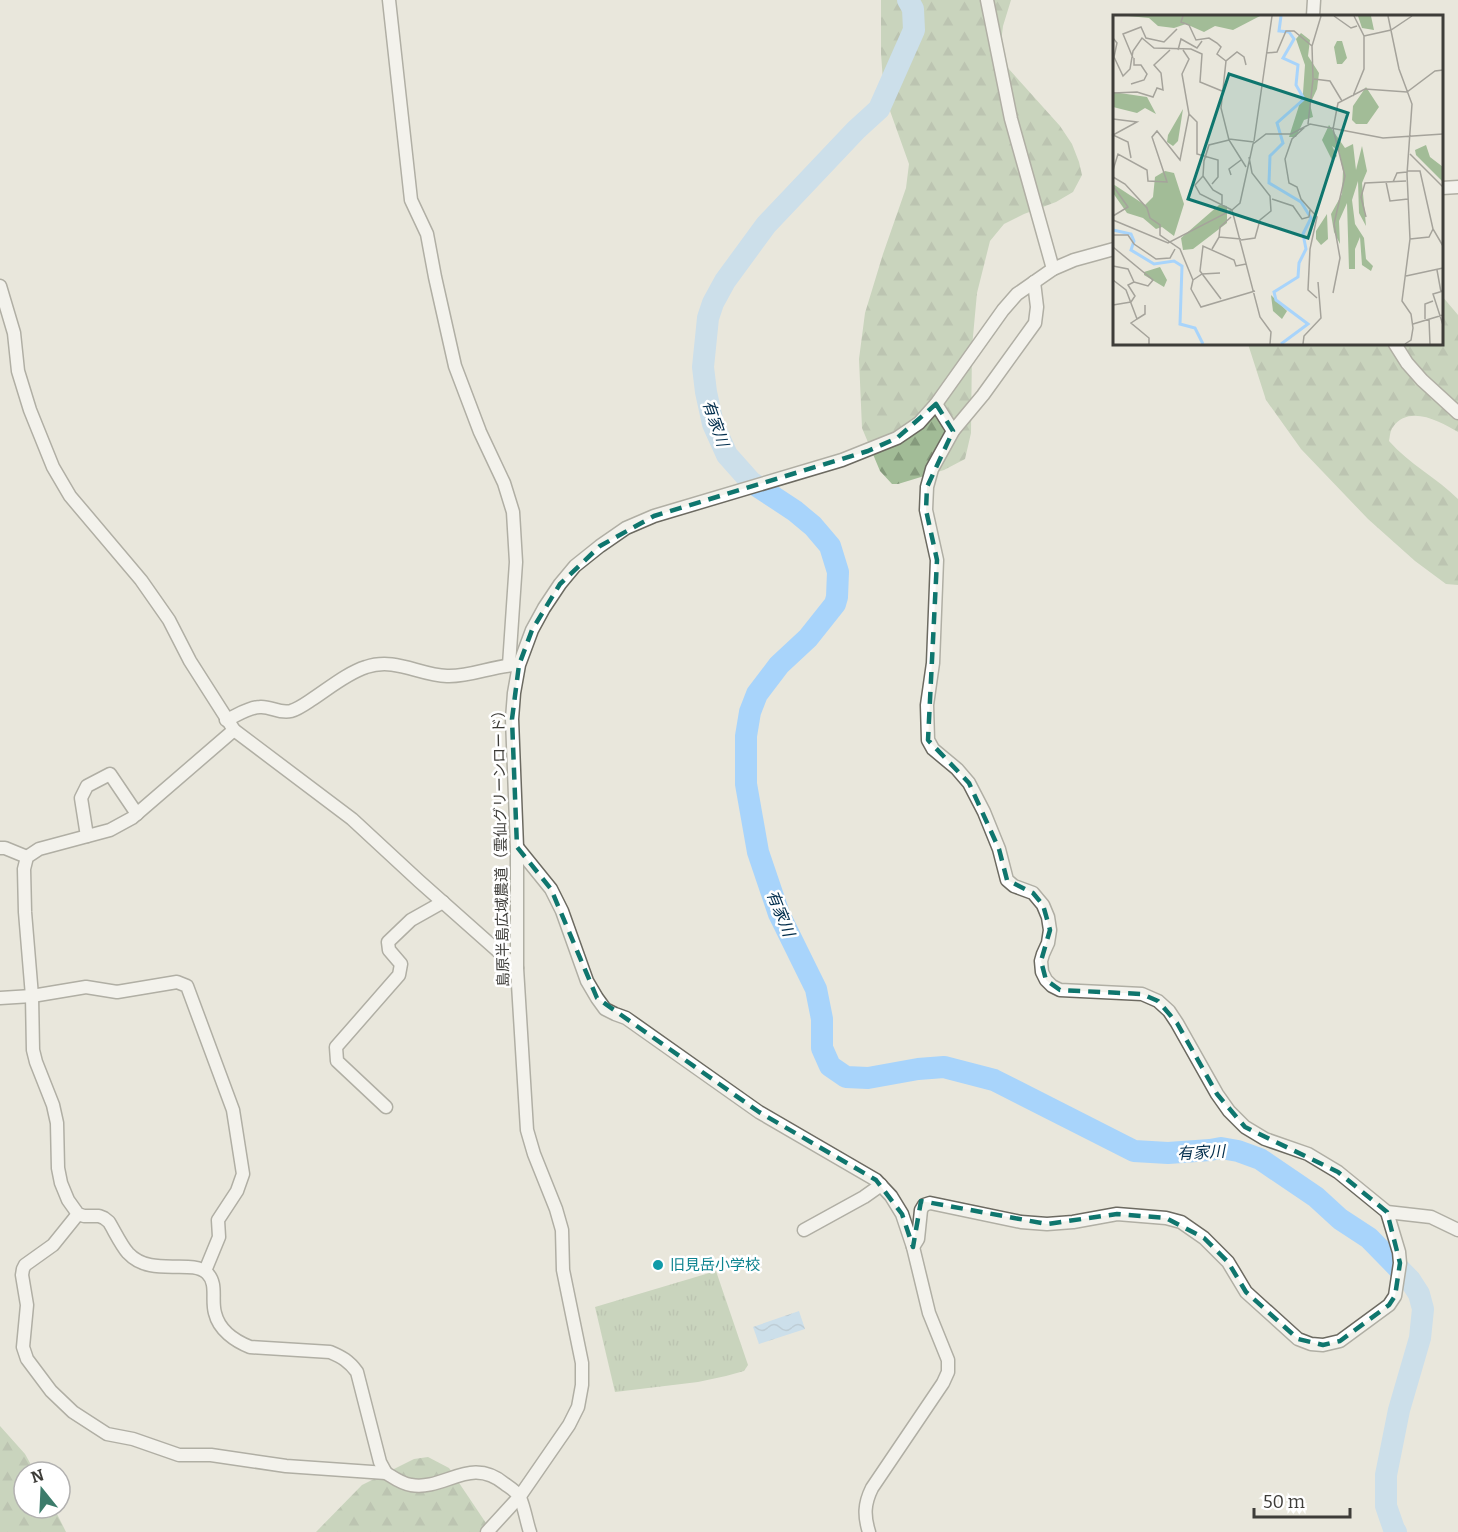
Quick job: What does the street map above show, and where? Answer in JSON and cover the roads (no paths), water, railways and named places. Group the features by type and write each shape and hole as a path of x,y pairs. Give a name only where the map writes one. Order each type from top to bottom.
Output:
{"street":[{"path":"386,1473 380,1462 357,1372 351,1363 330,1352 250,1347 241,1343 231,1337 219,1323 214,1312 214,1287 205,1270 153,1267 139,1262 128,1253 109,1222 104,1218 78,1214 68,1200 58,1168 57,1123 53,1105 33,1050 24,868 27,856 39,849 110,830 132,818 230,725 257,707 283,712 297,709 363,668 377,663 389,663 446,676 514,665 516,562 513,512 504,483 480,432 455,366 427,234 411,200 389,0"},
{"path":"987,0 1011,119 1053,269"},
{"path":"1313,15 1314,0"},
{"path":"1443,188 1458,187"},
{"name":"島原半島広域農道（雲仙グリーンロード）","path":"487,1532 520,1496 569,1425 578,1407 582,1385 582,1363 564,1270 561,1230 556,1209 527,1130 517,968 514,665 544,608 560,584 575,566 600,546 626,528 654,516 842,460 897,438 919,423 936,404 1017,294 1053,269 1074,260 1113,249"},
{"path":"1034,282 1037,307 1035,323 983,395 953,431 932,469 927,487 926,510 937,560 933,663 927,705 928,740 933,749 957,769 969,783 999,849 1007,880 1014,886 1033,893 1043,905 1050,930 1048,943 1042,954 1042,972 1052,986 1060,990 1142,994 1158,1001 1177,1023 1217,1094 1229,1111 1245,1127 1265,1138 1308,1154 1338,1172 1387,1212 1431,1217 1458,1230"},
{"path":"0,286 14,333 18,371 30,410 53,467 70,496 141,580 169,620 190,661 230,725 352,819 517,968"},
{"path":"1396,345 1422,380 1458,412"},
{"path":"936,404 953,431"},
{"path":"87,836 81,798 87,786 110,774 137,813"},
{"path":"517,847 551,889 562,911 587,981 605,1009 626,1018 759,1112 876,1180 891,1196 902,1214 913,1247 929,1313 948,1360 948,1372 867,1497 865,1519 869,1532"},
{"path":"0,848 27,856"},
{"path":"386,1107 337,1061 336,1047 399,975 401,964 389,950 388,942 411,920 443,902"},
{"path":"0,998 32,996 86,987 117,992 177,982 187,986 233,1110 243,1174 237,1191 218,1220 219,1237 205,1270"},
{"path":"804,1230 881,1185"},
{"path":"913,1247 918,1239 921,1210 924,1205 930,1203 1021,1222 1047,1224 1117,1214 1166,1218 1181,1222 1204,1238 1228,1262 1246,1292 1298,1339 1311,1344 1323,1345 1340,1341 1389,1305 1395,1296 1400,1263 1399,1252 1387,1212"},
{"path":"78,1214 53,1245 25,1265 22,1275 27,1305 23,1347 27,1359 51,1391 73,1412 107,1434 133,1438 180,1455 211,1455 286,1466 386,1473 412,1485 427,1484 477,1472 490,1474 520,1496 530,1532"}],"water":[{"path":"799,1311 805,1329 759,1344 753,1327"}],"waterway":[{"name":"有家川","path":"908,0 913,9 914,30 879,109 856,130 766,225 725,281 708,318 703,367 706,392 713,424 727,455 751,482 795,511 813,526 830,546 838,572 835,604 808,638 779,665 757,694 750,712 746,736 746,784 758,852 779,914 816,989 822,1019 822,1048 830,1066 846,1077 868,1078 944,1067 994,1080 1134,1151 1168,1153 1221,1148 1238,1151 1260,1159 1316,1197 1340,1219 1369,1238 1410,1280 1419,1294 1423,1309 1420,1338 1399,1410 1386,1475 1386,1506 1396,1532"}],"place":[{"name":"旧見岳小学校","path":"658,1265"}]}
